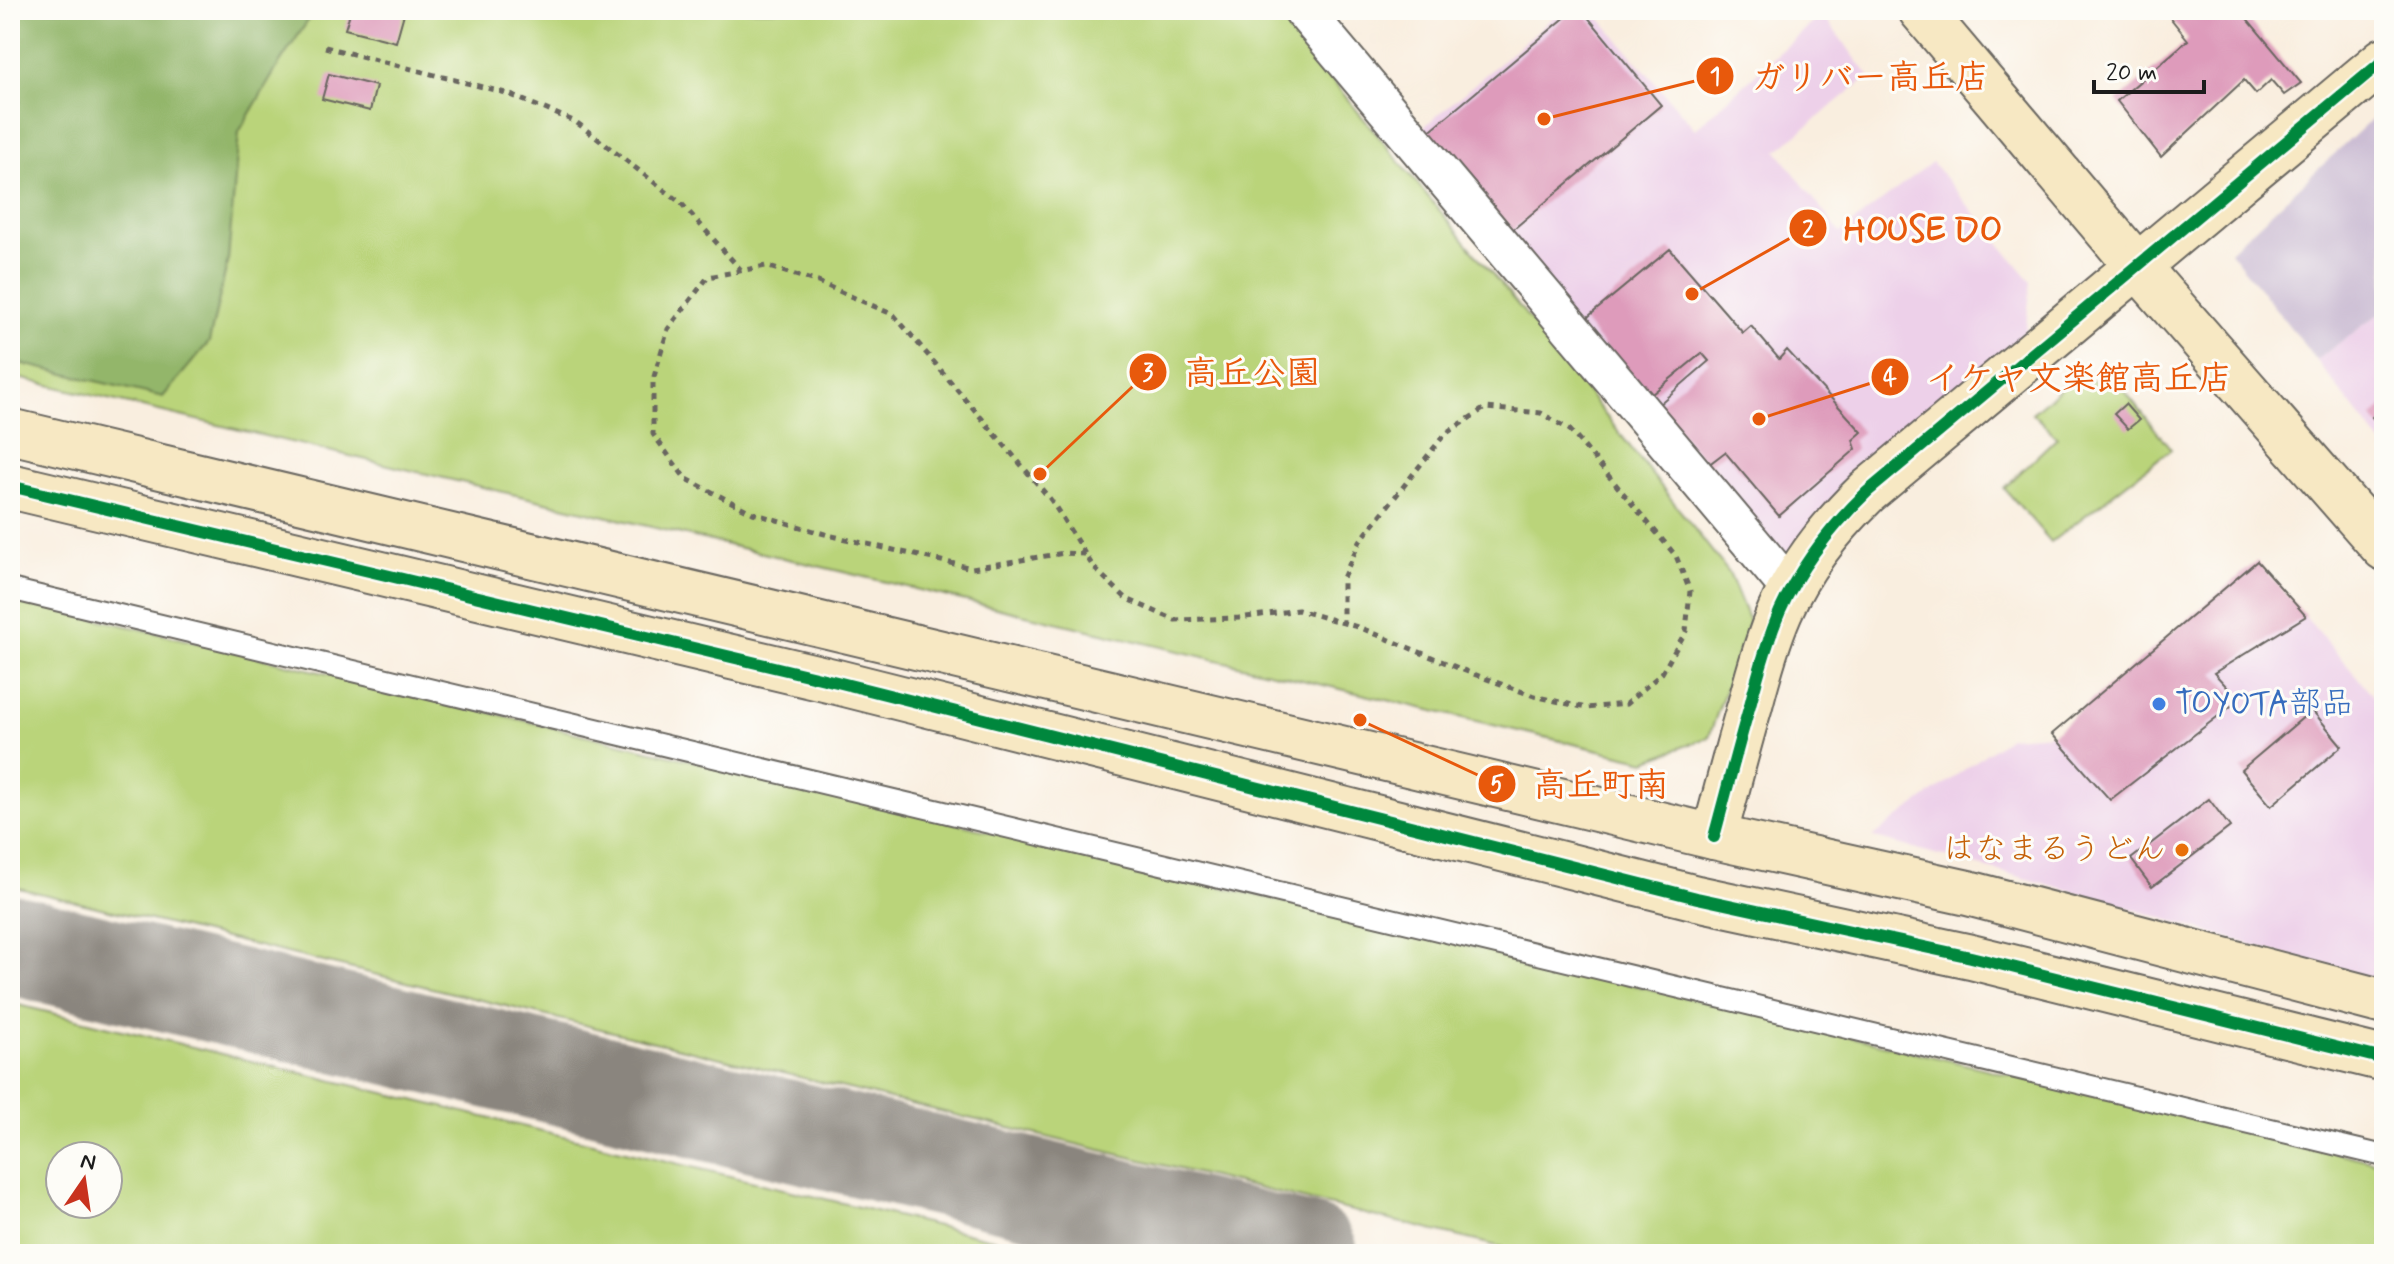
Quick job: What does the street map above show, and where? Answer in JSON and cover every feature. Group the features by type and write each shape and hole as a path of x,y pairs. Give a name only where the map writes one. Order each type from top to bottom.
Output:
{"street":[{"path":"1303,10 1791,590"},
{"path":"1921,10 2138,267 2384,548"},
{"path":"1714,837 1763,657 1780,610 1827,535 1867,492 2384,60"},
{"path":"10,431 1714,837 1968,893 2384,1002"},
{"path":"10,486 837,682 1697,898 1986,961 2384,1059"}],"lane":[{"path":"10,589 2384,1156"}],"path":[{"path":"325,47 506,93 576,122 681,203 742,271"},
{"path":"1085,554 1037,556 972,568 828,535 753,513 685,478 653,434 653,380 668,329 708,277 766,266 818,282 894,315 1051,500 1094,568 1127,599 1175,620 1239,618 1298,610 1343,623 1361,628 1534,696 1586,708 1626,704 1662,673 1686,631 1690,591 1676,556 1570,430 1541,413 1485,408 1445,434 1360,541 1343,578 1343,623"}],"shaded area":[{"path":"1562,10 1593,10 1695,129 1822,14 1869,76 1777,151 1840,233 1932,162 2031,281 2024,345 1786,583 1418,132"},
{"path":"2384,108 2384,310 2316,360 2230,251"},
{"path":"2384,310 2384,447 2316,360"},
{"path":"2257,561 2384,708 2384,985 2080,893 1872,837 2009,737 2052,734"}],"green space":[{"path":"10,10 1274,10 1537,328 1729,573 1749,621 1709,737 1646,761 10,376"},
{"path":"10,10 315,10 239,132 228,260 209,342 163,397 10,361 10,108 20,102 10,64"},
{"path":"2073,378 2119,384 2171,449 2051,542 2004,488 2057,437 2032,413"},
{"path":"10,598 2384,1164 2384,1254 1530,1254 10,886"},
{"path":"10,1003 1054,1254 10,1254"}],"building":[{"path":"351,10 405,10 396,42 345,29"},
{"path":"1574,10 1582,10 1661,105 1510,232 1427,133"},
{"path":"2164,10 2240,10 2301,83 2284,95 2271,80 2256,94 2244,80 2161,157 2117,101 2188,40"},
{"path":"329,74 376,86 370,111 322,99"},
{"path":"1670,249 1743,333 1751,326 1779,359 1787,350 1862,432 1853,440 1856,449 1779,516 1725,452 1708,465 1658,405 1709,361 1702,353 1647,398 1583,321"},
{"path":"2125,404 2139,420 2128,429 2114,414"},
{"path":"2384,406 2384,432 2372,417"},
{"path":"2257,561 2306,616 2214,673 2239,700 2110,800 2052,734"},
{"path":"2312,710 2342,746 2271,806 2241,770"},
{"path":"2209,799 2230,827 2152,887 2131,859"}],"taxiway":[{"path":"10,944 1308,1254"}],"cycle path":[{"path":"1714,837 1775,622 1807,563 1841,519 1867,492 2384,60"},
{"path":"10,486 837,682 1697,898 1971,957 2384,1059"}],"place":[{"name":"ガリバー高丘店","path":"1544,119"},
{"name":"HOUSE DO","path":"1692,294"},
{"name":"イケヤ文楽館高丘店","path":"1759,419"},
{"name":"高丘公園","path":"1040,474"},
{"name":"TOYOTA部品","path":"2159,704"},
{"name":"高丘町南","path":"1360,720"},
{"name":"はなまるうどん","path":"2182,850"}]}
